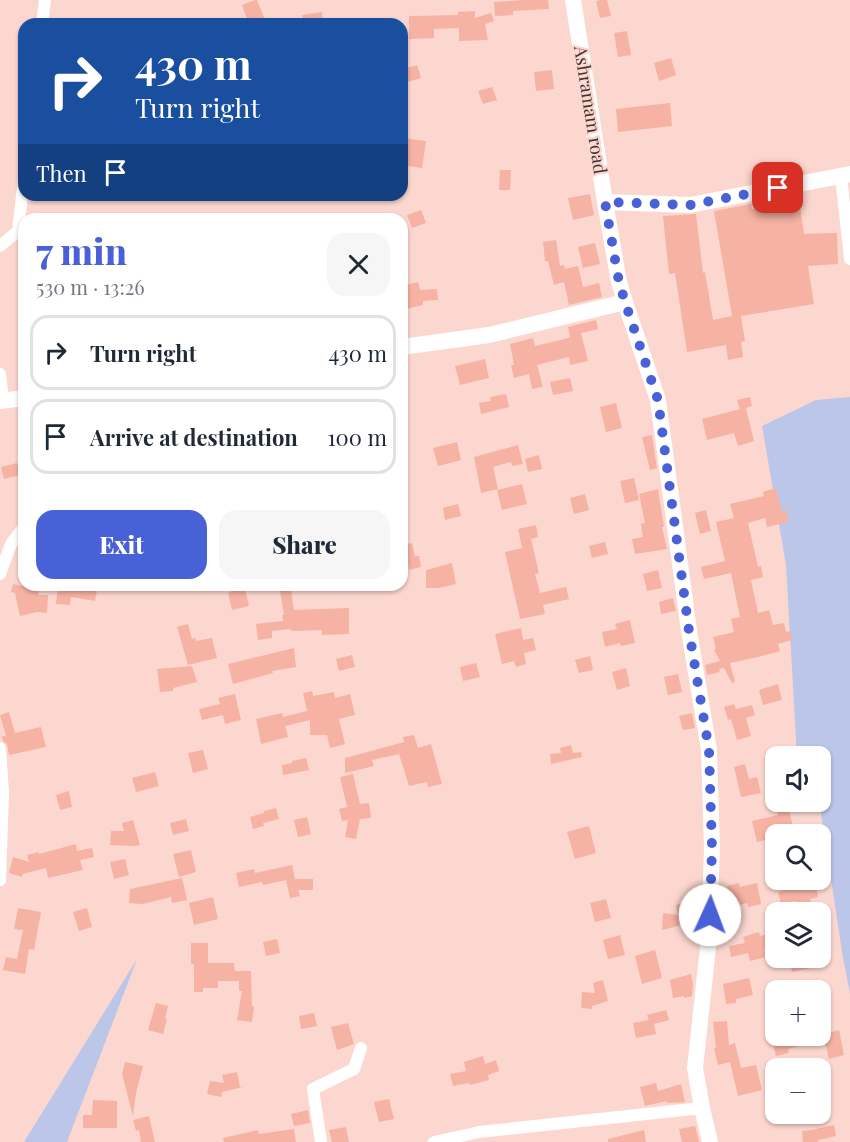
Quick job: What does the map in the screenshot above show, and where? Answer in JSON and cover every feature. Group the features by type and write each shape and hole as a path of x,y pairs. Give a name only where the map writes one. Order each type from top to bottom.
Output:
{"main road":[{"name":"Ashramam road","path":"573,0 619,282 658,400 689,631 709,750 712,870 709,938 695,1068 710,1142"},
{"path":"605,202 690,205 845,175"},
{"path":"408,346 489,335 625,302"},
{"path":"1,401 18,399"}],"street":[{"path":"43,18 45,0"},
{"path":"845,175 850,259"},
{"path":"0,246 18,231"},
{"path":"0,374 1,401"},
{"path":"0,574 10,544 18,534"},
{"path":"0,748 3,793 0,880"},
{"path":"321,1142 313,1089 354,1069 361,1048"},
{"path":"434,1142 479,1132 702,1108"}],"shaded area":[{"path":"850,397 850,994 831,880 831,824 823,824 821,812 831,812 831,746 796,746 786,565 762,426 816,400"},
{"path":"137,959 67,1142 24,1142"}],"building":[{"path":"257,0 264,18 247,18 242,5"},
{"path":"548,0 549,9 513,11 513,15 495,16 494,2"},
{"path":"607,0 611,16 600,18 596,1"},
{"path":"475,11 475,18 491,13 494,21 485,24 488,40 459,41 459,28 434,29 434,38 409,39 409,16 458,15 458,12"},
{"path":"322,12 322,18 303,18 302,15"},
{"path":"627,31 631,55 618,57 614,33"},
{"path":"671,58 676,75 659,81 654,63"},
{"path":"417,65 421,78 408,82 408,68"},
{"path":"552,70 554,89 536,91 534,72"},
{"path":"492,87 497,100 483,104 478,91"},
{"path":"670,103 672,126 618,132 616,109"},
{"path":"408,139 426,141 422,168 408,166"},
{"path":"500,170 511,170 510,190 499,190"},
{"path":"590,194 594,215 573,220 568,198"},
{"path":"800,194 804,234 837,233 838,264 808,266 814,304 741,316 745,341 741,342 743,357 728,360 726,345 687,352 675,273 669,274 663,216 696,214 703,273 705,272 713,320 732,316 714,211 751,204 752,209 781,203 780,198"},
{"path":"421,210 426,223 412,228 408,215"},
{"path":"556,240 560,266 564,265 565,269 578,266 583,287 599,283 602,297 569,305 564,282 554,285 548,261 545,261 543,242"},
{"path":"595,243 600,264 583,268 578,247"},
{"path":"418,282 420,290 437,289 438,300 423,301 423,305 408,309 408,284"},
{"path":"596,320 598,329 581,333 588,361 570,365 569,357 537,365 543,387 532,389 529,374 514,378 510,344 533,338 535,346 565,339 570,337 568,327"},
{"path":"485,359 489,378 460,385 455,366"},
{"path":"570,378 573,391 553,395 550,382"},
{"path":"506,394 509,407 481,414 479,403 491,401 490,397"},
{"path":"750,397 752,406 746,408 754,441 738,446 734,433 707,440 702,419 740,409 737,400"},
{"path":"616,403 622,428 606,432 600,407"},
{"path":"652,435 657,468 650,470 642,437"},
{"path":"457,442 461,460 438,466 433,448"},
{"path":"518,445 523,464 512,466 511,462 493,467 498,489 481,493 474,457"},
{"path":"539,455 542,469 528,472 525,459"},
{"path":"17,463 18,476 4,479 1,467"},
{"path":"634,478 639,500 625,503 620,481"},
{"path":"522,484 527,504 502,510 497,490"},
{"path":"776,488 782,511 786,510 789,522 767,527 765,518 748,523 758,567 761,566 763,577 751,580 758,613 769,610 773,625 784,623 786,632 790,631 792,640 778,644 780,651 730,663 735,682 732,683 724,668 719,669 720,672 707,675 705,665 720,661 714,650 716,649 713,637 734,632 731,619 740,617 731,573 704,579 701,567 725,561 716,522 734,518 730,504 764,496 763,492"},
{"path":"658,489 667,549 635,554 632,539 643,537 641,524 645,523 639,494"},
{"path":"585,494 589,510 574,514 570,498"},
{"path":"458,504 461,516 445,520 443,508"},
{"path":"706,510 711,531 700,534 695,513"},
{"path":"536,525 538,537 531,539 539,573 535,574 540,593 566,587 569,599 543,605 545,614 520,619 505,552 522,548 518,529"},
{"path":"605,542 608,554 592,558 589,546"},
{"path":"412,543 415,556 419,556 421,567 409,570 408,544"},
{"path":"452,563 456,584 426,588 426,570"},
{"path":"658,570 662,588 647,591 643,574"},
{"path":"13,584 18,585 18,591 39,591 38,595 48,595 47,613 37,612 20,616 15,593 11,592"},
{"path":"57,591 97,591 95,601 71,597 70,605 56,604"},
{"path":"245,591 249,606 232,610 228,593"},
{"path":"280,591 291,591 294,610 349,608 349,634 322,635 322,630 291,631 291,629 272,631 272,638 258,640 256,624 283,621 282,615 284,615"},
{"path":"673,598 676,611 661,614 659,602"},
{"path":"630,620 635,643 621,646 620,643 605,647 602,632 617,629 615,624"},
{"path":"188,624 192,639 195,638 196,641 212,638 217,658 188,665 177,627"},
{"path":"521,628 523,640 533,638 536,650 524,653 526,664 516,667 514,661 502,664 495,634"},
{"path":"294,648 296,667 272,671 273,673 233,684 228,664"},
{"path":"352,655 355,667 339,671 336,659"},
{"path":"590,656 593,670 579,673 575,660"},
{"path":"476,663 480,677 463,681 460,667"},
{"path":"192,666 197,682 173,688 173,691 160,692 157,669"},
{"path":"626,668 630,686 617,690 612,672"},
{"path":"678,674 682,692 668,695 664,677"},
{"path":"778,684 782,700 763,705 759,690"},
{"path":"312,691 313,696 334,692 335,698 350,694 355,715 339,719 345,744 330,748 327,735 310,735 310,720 285,726 288,737 261,744 256,719 282,713 283,717 307,711 303,693"},
{"path":"235,694 241,720 225,724 223,715 202,720 199,709 220,704 218,698"},
{"path":"734,704 736,709 752,705 755,715 746,718 751,736 737,740 731,719 728,720 724,707"},
{"path":"9,712 15,733 41,727 46,747 9,755 7,744 3,741 2,736 6,736 0,715"},
{"path":"692,713 695,728 683,730 679,716"},
{"path":"414,735 418,748 431,744 442,784 428,787 427,782 409,786 399,754 372,760 374,766 345,773 345,758 404,742 403,737"},
{"path":"571,745 573,753 581,752 582,757 551,764 550,754 561,753 560,748"},
{"path":"203,750 208,769 193,773 188,753"},
{"path":"306,758 309,770 283,775 282,765"},
{"path":"745,764 749,779 757,777 761,793 741,797 734,767"},
{"path":"155,772 159,786 136,792 132,778"},
{"path":"353,774 360,804 369,803 371,818 360,819 356,839 345,837 348,820 342,821 339,809 347,807 340,777"},
{"path":"69,791 72,807 60,810 56,795"},
{"path":"276,808 279,819 263,823 264,826 253,829 250,817"},
{"path":"777,812 790,812 792,824 765,824 765,840 757,842 752,821 778,815"},
{"path":"307,817 311,834 298,837 294,820"},
{"path":"186,819 189,831 173,835 170,823"},
{"path":"133,820 140,845 110,845 111,831 124,831 122,823"},
{"path":"589,826 596,853 575,859 567,832"},
{"path":"76,844 77,851 92,848 94,857 80,860 83,870 48,878 46,868 23,874 22,877 9,873 13,857 29,862 27,855"},
{"path":"191,850 196,872 179,877 173,854"},
{"path":"125,859 129,875 114,879 110,862"},
{"path":"292,865 295,879 313,879 313,890 298,890 300,896 290,898 286,880 239,887 236,873 254,869 255,873"},
{"path":"182,878 187,900 172,903 171,897 143,904 129,903 130,889"},
{"path":"739,883 740,887 757,883 761,904 748,907 747,903 732,907 727,886"},
{"path":"817,890 818,897 810,899 811,902 780,902 778,892"},
{"path":"213,897 218,919 194,925 189,903"},
{"path":"606,899 611,918 595,922 590,903"},
{"path":"689,901 694,922 662,930 663,913 678,915 676,905"},
{"path":"18,908 41,912 34,950 29,949 25,974 3,970 6,957 17,959 23,930 14,929"},
{"path":"87,908 92,927 79,931 73,912"},
{"path":"759,932 760,936 765,935 765,957 750,961 748,953 731,957 729,946 745,943 743,937"},
{"path":"620,935 625,955 608,959 603,940"},
{"path":"277,939 280,953 266,956 263,942"},
{"path":"191,943 208,943 208,963 234,963 235,971 251,971 252,1006 254,1007 252,1022 237,1020 242,991 239,991 239,981 218,981 218,988 203,988 203,992 194,992"},
{"path":"655,950 662,978 642,984 635,956"},
{"path":"791,968 811,968 792,972"},
{"path":"691,974 692,996 673,998 670,980"},
{"path":"749,978 753,995 736,999 736,1003 726,1004 723,984"},
{"path":"603,980 608,1001 592,1006 592,1009 581,1008 582,992 595,993 593,983"},
{"path":"156,1003 168,1006 163,1034 148,1030"},
{"path":"666,1010 669,1020 654,1024 656,1034 636,1038 633,1023 649,1020 647,1015"},
{"path":"314,1013 317,1026 301,1029 299,1016"},
{"path":"727,1021 729,1045 735,1043 741,1068 756,1065 762,1090 738,1096 730,1062 718,1065 714,1048 716,1048 713,1022"},
{"path":"348,1023 354,1044 337,1050 331,1027"},
{"path":"839,1030 844,1055 831,1058 829,1058 826,1046 831,1046 831,1032"},
{"path":"773,1046 800,1046 788,1049 789,1053 776,1056"},
{"path":"483,1056 485,1064 496,1060 499,1071 488,1075 489,1080 470,1085 469,1083 453,1086 450,1074 466,1071 464,1062"},
{"path":"125,1062 143,1066 133,1116 122,1074"},
{"path":"237,1072 240,1087 243,1087 222,1092 221,1097 207,1094 210,1081 224,1083 222,1075"},
{"path":"656,1083 658,1091 681,1084 685,1102 667,1103 666,1101 645,1106 640,1087"},
{"path":"389,1099 394,1119 379,1122 374,1102"},
{"path":"93,1100 117,1101 117,1128 83,1128 83,1115 92,1115"},
{"path":"308,1110 310,1123 294,1126 291,1114"},
{"path":"149,1116 155,1142 141,1142 139,1130 136,1131 133,1120"},
{"path":"834,1125 836,1136 818,1140 818,1142 803,1142 802,1131"},
{"path":"695,1126 699,1142 682,1142 679,1129"},
{"path":"346,1127 349,1142 332,1142 329,1130"},
{"path":"294,1129 296,1142 224,1142 223,1138 258,1130 259,1134"},
{"path":"644,1130 646,1142 608,1142 608,1139"}],"route":[{"path":"710,915 712,848 709,750 689,631 658,400 619,282 605,202 690,205 778,188"}]}
